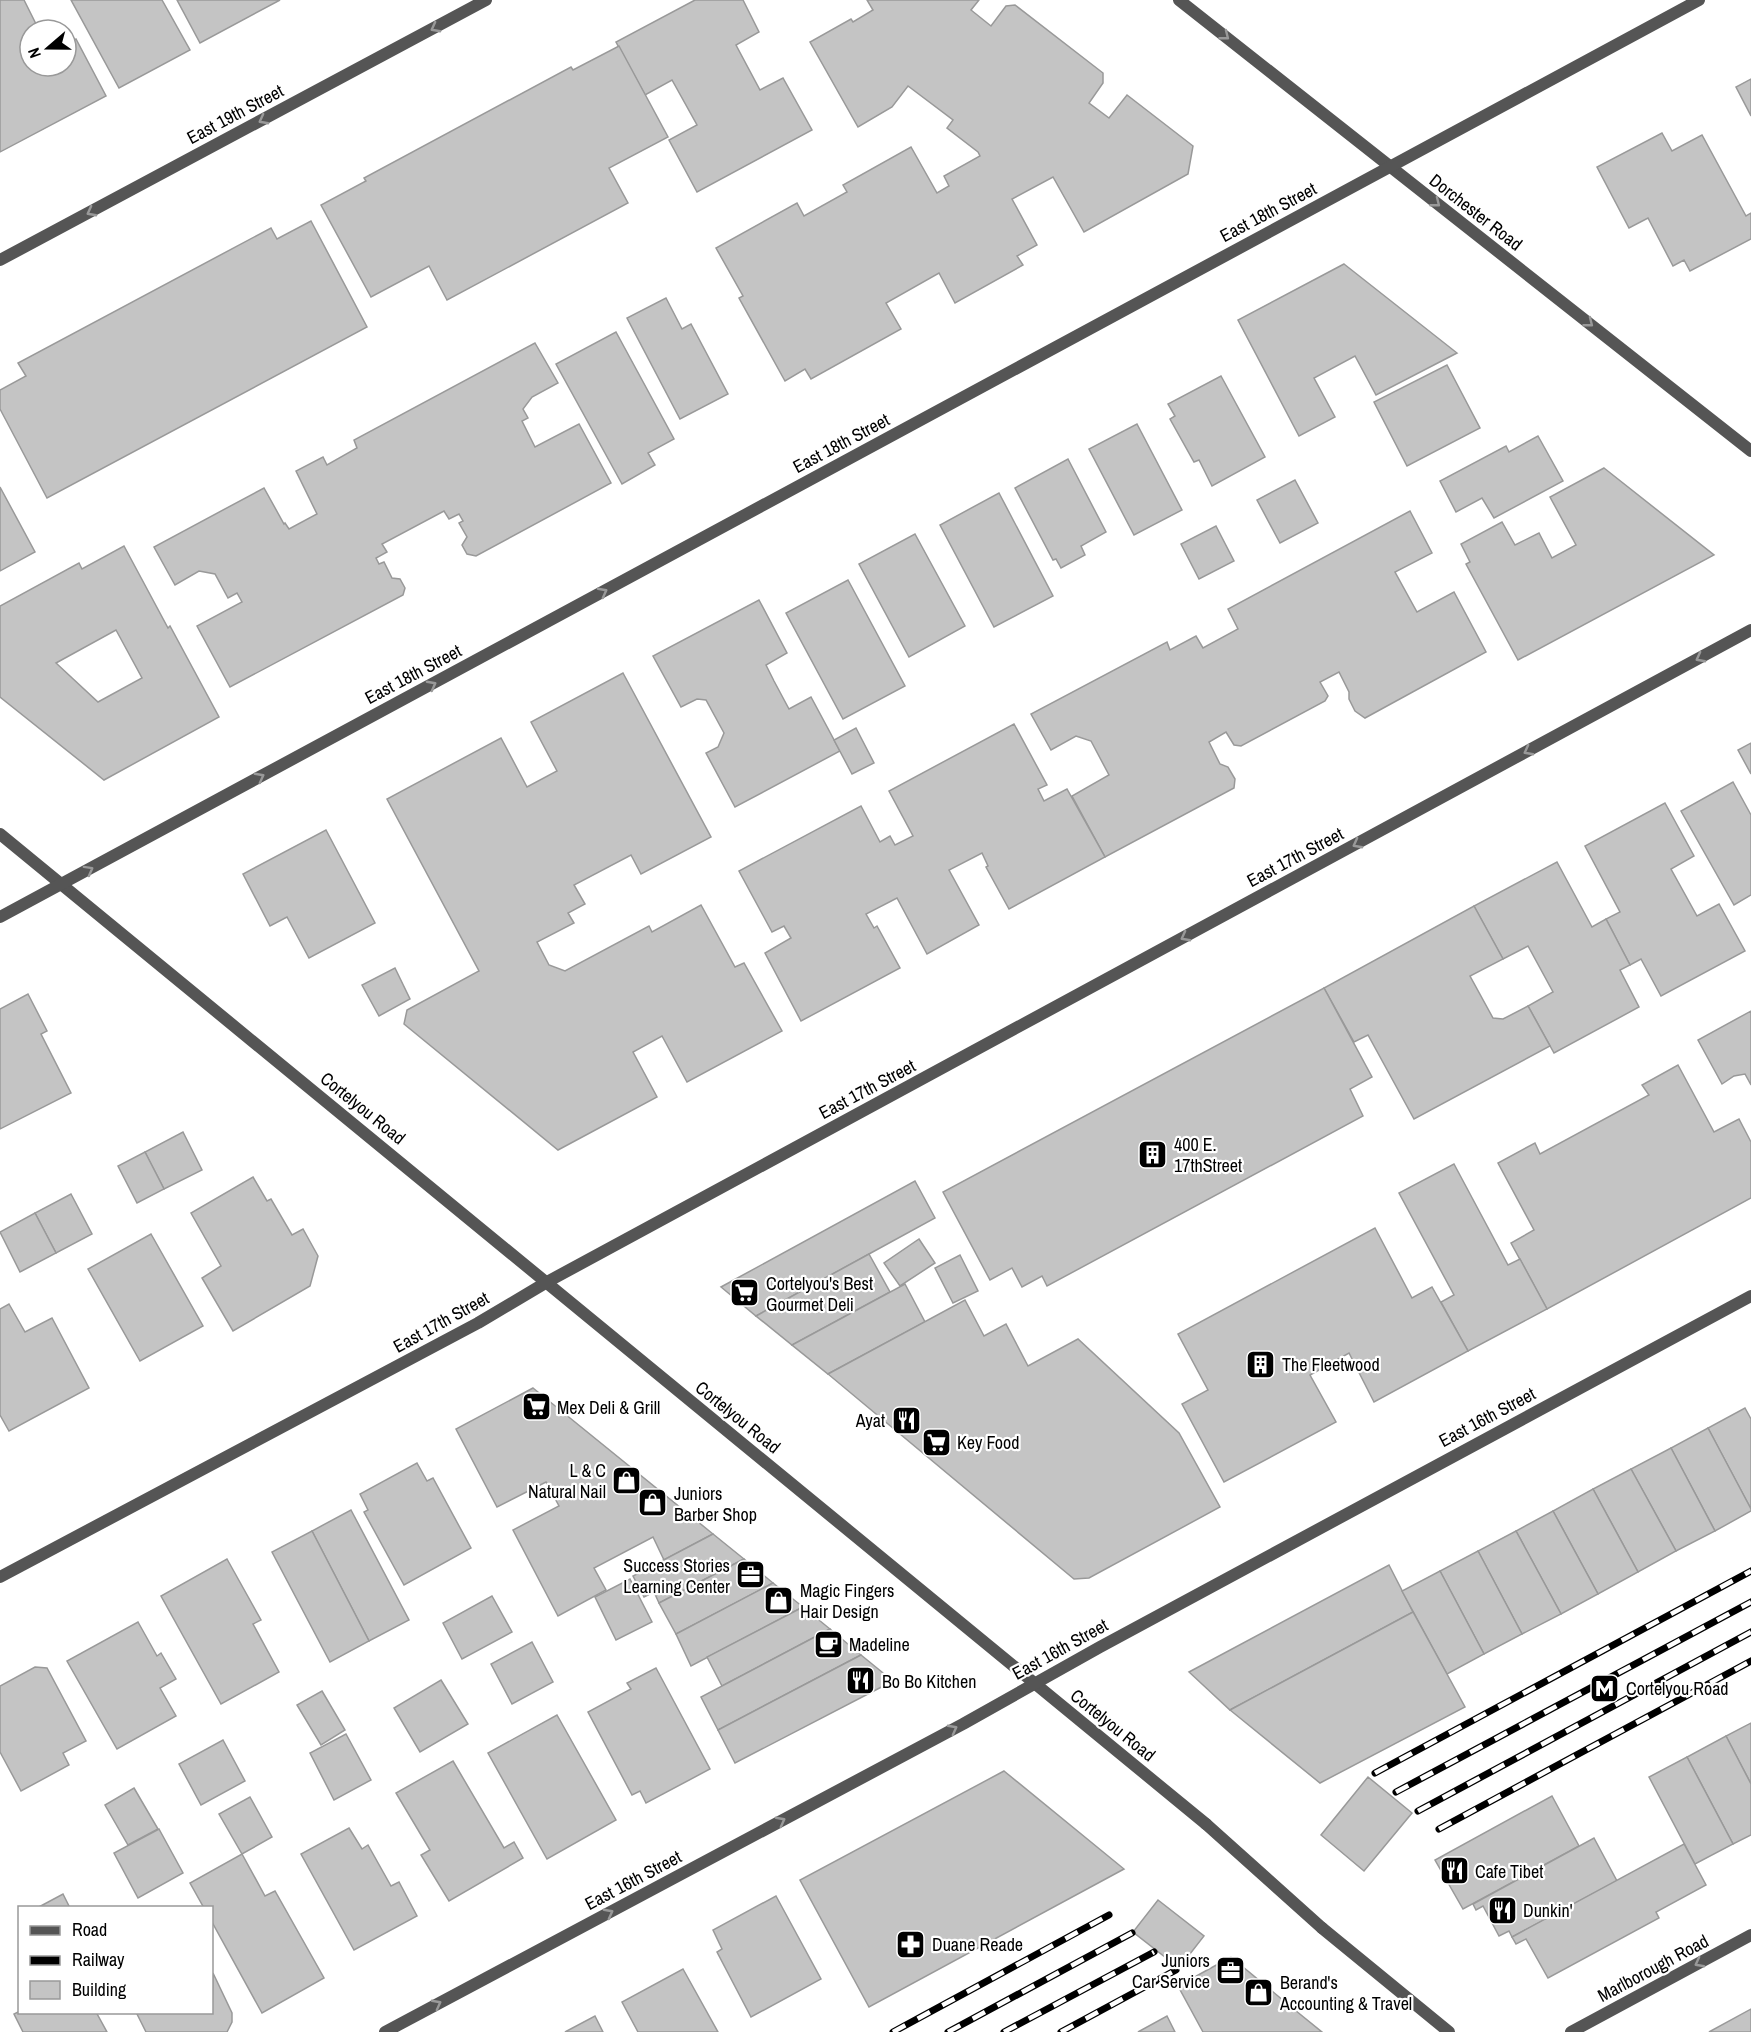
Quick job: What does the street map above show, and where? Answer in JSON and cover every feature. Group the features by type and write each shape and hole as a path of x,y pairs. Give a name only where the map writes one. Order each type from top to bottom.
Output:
{"street":[{"name":"East 19th Street","path":"0,260 486,0"},
{"name":"Dorchester Road","path":"1179,0 1751,451"},
{"name":"East 18th Street","path":"0,917 1699,0"},
{"name":"East 17th Street","path":"0,1578 478,1323 547,1282 1751,630"},
{"name":"Cortelyou Road","path":"0,834 1206,1824 1322,1928 1449,2032"},
{"name":"East 16th Street","path":"385,2032 953,1729 1100,1647 1751,1296"},
{"name":"Marlborough Road","path":"1571,2032 1751,1935"}],"building":[{"path":"0,0 24,0 33,18 18,18 18,78 78,78 78,43 106,96 0,152"},
{"path":"71,0 162,0 190,50 119,88"},
{"path":"177,0 280,0 200,43"},
{"path":"695,0 743,0 759,32 736,45 760,90 783,78 812,130 697,192 669,140 697,125 672,80 645,95 616,42"},
{"path":"867,0 979,0 971,10 991,26 1006,6 1015,5 1103,73 1103,83 1089,103 1109,118 1127,95 1193,146 1188,174 1084,232 1053,177 1012,199 1037,245 1017,256 1023,265 955,303 939,273 886,303 901,329 811,379 805,369 785,381 739,298 743,296 716,248 797,203 804,216 847,192 843,185 911,147 937,193 949,186 944,176 980,156 947,128 953,120 908,86 892,107 858,127 810,42 851,19 853,22 873,10"},
{"path":"619,46 668,137 609,168 628,203 447,300 429,266 371,297 321,205 366,181 364,178 571,67 573,70"},
{"path":"1751,79 1751,116 1736,87"},
{"path":"1662,133 1672,151 1702,135 1746,216 1751,213 1751,239 1690,271 1684,260 1673,266 1648,218 1629,228 1597,167"},
{"path":"311,221 367,327 47,498 0,409 0,390 26,376 18,363 271,228 277,239"},
{"path":"1344,264 1457,353 1376,395 1355,356 1314,378 1335,417 1299,436 1238,320"},
{"path":"666,298 682,329 691,324 728,394 680,419 627,318"},
{"path":"616,332 674,439 648,453 655,465 622,484 556,364"},
{"path":"535,343 558,383 532,397 523,409 528,418 522,421 535,447 579,424 611,483 476,556 467,554 462,545 467,537 459,523 463,521 459,514 449,519 444,511 382,544 387,552 376,558 379,564 384,562 392,578 400,579 405,588 403,595 230,687 197,626 242,602 237,593 228,598 215,574 199,571 175,585 154,547 264,488 289,529 317,514 296,471 323,457 327,465 357,448 354,440"},
{"path":"1447,365 1480,428 1407,466 1374,402"},
{"path":"1221,376 1265,457 1212,486 1199,460 1194,462 1170,419 1175,416 1168,404"},
{"path":"1137,424 1182,510 1134,535 1089,449"},
{"path":"1538,436 1563,481 1494,518 1482,498 1456,512 1440,481 1506,446 1509,452"},
{"path":"1068,459 1106,532 1081,546 1085,555 1061,568 1056,559 1053,560 1015,488"},
{"path":"1604,468 1714,555 1518,660 1466,564 1470,562 1461,544 1502,522 1515,545 1539,533 1552,558 1576,545 1550,497"},
{"path":"1295,480 1318,523 1280,543 1257,500"},
{"path":"0,487 35,552 0,571"},
{"path":"999,493 1053,596 994,627 940,525"},
{"path":"1410,511 1432,553 1395,572 1417,612 1454,592 1486,652 1365,718 1355,711 1339,672 1320,682 1328,696 1325,701 1241,746 1234,745 1226,732 1209,742 1220,764 1228,767 1235,779 1234,788 1105,857 1072,796 1109,775 1091,741 1076,736 1051,750 1031,714 1167,642 1170,650 1196,636 1203,648 1238,629 1228,609"},
{"path":"1216,526 1234,561 1199,579 1181,544"},
{"path":"915,534 965,626 909,657 859,564"},
{"path":"124,546 219,717 104,780 0,697 0,606 79,563 82,569","holes":["116,630 142,678 98,702 56,663"]},
{"path":"848,580 905,686 843,719 786,613"},
{"path":"759,600 787,653 766,665 789,709 811,697 840,751 735,807 706,753 718,747 724,733 706,700 697,699 681,707 653,656"},
{"path":"623,673 711,837 641,874 631,855 574,885 585,904 568,913 574,923 537,942 549,965 565,971 649,926 652,932 701,905 735,967 744,963 782,1031 687,1082 662,1036 633,1052 657,1097 558,1150 404,1024 407,1010 479,971 387,799 501,738 527,787 557,771 531,722"},
{"path":"1014,724 1047,785 1038,789 1044,801 1067,789 1105,857 1009,909 986,867 988,866 982,853 949,870 979,925 927,954 897,898 866,914 874,928 877,926 900,968 801,1021 765,953 791,938 784,926 772,932 739,871 861,806 880,842 890,836 895,845 913,836 889,791"},
{"path":"856,728 874,763 852,774 834,740"},
{"path":"1751,743 1751,774 1738,750"},
{"path":"1733,782 1751,815 1751,895 1734,905 1681,811"},
{"path":"1665,803 1694,856 1671,869 1697,916 1719,904 1745,951 1661,996 1641,959 1630,965 1606,919 1620,912 1585,846"},
{"path":"326,830 375,923 309,958 287,917 270,926 243,874"},
{"path":"1557,862 1592,927 1606,919 1630,965 1620,970 1639,1007 1554,1053 1528,1006 1553,992 1528,946 1503,959 1474,906"},
{"path":"1474,906 1503,959 1470,976 1493,1018 1503,1019 1528,1006 1550,1046 1414,1119 1368,1035 1354,1042 1324,988"},
{"path":"395,968 410,999 379,1016 362,985"},
{"name":"400 E. 17thStreet","path":"1324,988 1372,1077 1350,1089 1363,1116 1047,1286 1042,1276 1022,1287 1012,1268 990,1280 943,1192"},
{"path":"28,994 47,1031 41,1034 71,1093 0,1129 0,1009"},
{"path":"1751,1011 1751,1085 1745,1074 1734,1076 1722,1084 1698,1040"},
{"path":"1678,1065 1714,1132 1739,1119 1751,1142 1751,1198 1547,1309 1511,1243 1534,1230 1498,1163 1535,1143 1540,1154 1649,1095 1642,1085"},
{"path":"183,1132 202,1170 164,1189 145,1152"},
{"path":"145,1152 164,1189 137,1203 118,1166"},
{"path":"1454,1164 1508,1265 1520,1259 1547,1309 1468,1351 1441,1302 1454,1295 1399,1193"},
{"path":"253,1177 267,1201 271,1199 292,1235 303,1229 318,1256 310,1286 233,1331 202,1278 221,1266 191,1213"},
{"path":"915,1181 935,1218 756,1316 721,1287"},
{"path":"71,1194 92,1234 56,1253 35,1213"},
{"path":"35,1213 56,1253 20,1272 0,1232"},
{"name":"The Fleetwood","path":"1375,1228 1412,1298 1432,1287 1468,1351 1374,1402 1349,1353 1310,1375 1336,1422 1224,1482 1182,1404 1208,1390 1178,1334"},
{"path":"151,1234 203,1326 140,1361 88,1269"},
{"path":"919,1239 935,1263 900,1286 884,1263"},
{"path":"869,1254 890,1292 792,1345 756,1316"},
{"path":"960,1255 978,1291 953,1303 935,1268"},
{"path":"905,1284 925,1322 828,1374 792,1345"},
{"path":"965,1300 984,1336 1006,1324 1028,1366 1078,1339 1179,1433 1220,1507 1089,1578 1074,1579 828,1374"},
{"path":"9,1304 25,1332 52,1318 89,1388 9,1431 0,1415 0,1309"},
{"path":"533,1388 713,1534 664,1560 653,1537 594,1568 606,1590 558,1616 513,1530 559,1506 546,1482 497,1507 456,1429"},
{"path":"1745,1408 1751,1419 1751,1509 1708,1428"},
{"path":"1708,1428 1751,1509 1715,1531 1671,1448"},
{"path":"1671,1448 1715,1531 1676,1551 1631,1469"},
{"path":"417,1463 427,1481 433,1478 471,1548 404,1585 364,1512 368,1510 360,1494"},
{"path":"1631,1469 1676,1551 1638,1572 1593,1489"},
{"path":"1593,1489 1638,1572 1598,1594 1553,1511"},
{"path":"351,1510 409,1620 369,1641 312,1531"},
{"path":"1553,1511 1598,1594 1561,1614 1516,1531"},
{"path":"312,1531 369,1641 330,1662 272,1552"},
{"path":"1516,1531 1561,1614 1522,1634 1478,1551"},
{"path":"713,1534 744,1559 659,1603 654,1592 644,1597 633,1576"},
{"path":"1478,1551 1522,1634 1484,1654 1440,1571"},
{"path":"227,1559 261,1620 253,1624 279,1672 221,1704 161,1596"},
{"path":"744,1559 773,1583 676,1634 659,1603"},
{"path":"1389,1565 1413,1612 1230,1710 1189,1672"},
{"path":"1440,1571 1484,1654 1447,1674 1402,1591"},
{"path":"630,1579 652,1622 616,1640 595,1597"},
{"path":"773,1583 803,1607 691,1666 676,1634"},
{"path":"492,1596 512,1632 462,1659 443,1623"},
{"path":"803,1607 830,1629 722,1686 707,1657"},
{"path":"1413,1612 1465,1707 1320,1783 1230,1710"},
{"path":"138,1622 157,1656 161,1653 176,1679 160,1688 176,1716 117,1749 67,1661"},
{"path":"830,1629 861,1655 718,1730 701,1697"},
{"path":"532,1642 553,1682 512,1704 491,1664"},
{"path":"861,1655 893,1681 735,1763 718,1730"},
{"path":"35,1667 47,1668 86,1741 63,1753 69,1765 21,1791 0,1752 0,1686"},
{"path":"656,1668 710,1769 646,1803 640,1791 632,1795 588,1712 631,1689 627,1683"},
{"path":"441,1680 468,1724 420,1752 394,1708"},
{"path":"322,1691 345,1730 321,1745 297,1705"},
{"path":"557,1715 616,1820 547,1859 488,1753"},
{"path":"1751,1723 1751,1784 1726,1736"},
{"path":"346,1734 371,1780 334,1800 310,1753"},
{"path":"1726,1736 1751,1784 1751,1835 1733,1844 1687,1757"},
{"path":"223,1740 245,1781 201,1805 179,1764"},
{"path":"1687,1757 1733,1844 1695,1864 1649,1777"},
{"path":"453,1761 504,1848 514,1842 523,1858 449,1901 421,1855 430,1850 396,1793"},
{"name":"Duane Reade","path":"1004,1771 1124,1869 869,2007 800,1880"},
{"path":"1368,1777 1412,1813 1364,1871 1321,1835"},
{"path":"134,1788 158,1829 128,1845 105,1805"},
{"path":"1552,1796 1579,1846 1463,1909 1435,1860"},
{"path":"250,1797 272,1837 242,1854 219,1814"},
{"path":"349,1828 362,1849 368,1845 391,1886 399,1882 417,1916 354,1950 301,1854"},
{"path":"159,1829 183,1873 138,1898 114,1853"},
{"path":"1594,1838 1617,1881 1512,1937 1509,1931 1499,1936 1483,1906 1476,1910 1473,1904"},
{"path":"1684,1844 1706,1885 1656,1912 1659,1918 1548,1978 1526,1939 1516,1944 1512,1937"},
{"path":"242,1854 265,1896 275,1891 324,1978 262,2013 213,1924 213,1906 203,1906 190,1883"},
{"path":"63,1894 69,1906 41,1906"},
{"path":"776,1896 821,1979 751,2017 717,1952 722,1949 713,1930"},
{"path":"1158,1900 1204,1936 1179,1968 1133,1932"},
{"path":"1231,1957 1322,2032 1203,2032 1178,1986"},
{"path":"683,1969 718,2032 638,2032 622,2002"},
{"path":"213,1973 232,2013 232,2022 227,2032 146,2032 137,2014 213,2014"},
{"path":"1751,2009 1751,2032 1709,2032"},
{"path":"18,2012 18,2014 97,2014 107,2032 23,2032 14,2014"},
{"path":"595,2016 603,2032 565,2032"},
{"path":"1167,2016 1175,2032 1138,2032"}],"railway":[{"path":"1375,1773 1751,1571"},
{"path":"1396,1792 1751,1602"},
{"path":"1418,1811 1751,1632"},
{"path":"1439,1829 1751,1661"},
{"path":"893,2032 1109,1915"},
{"path":"948,2032 1132,1933"},
{"path":"1004,2032 1154,1952"},
{"path":"1061,2032 1176,1970"}],"place":[{"name":"400 E. 17thStreet","path":"1153,1154"},
{"name":"Cortelyou's Best Gourmet Deli","path":"745,1293"},
{"name":"The Fleetwood","path":"1261,1364"},
{"name":"Mex Deli & Grill","path":"536,1407"},
{"name":"Ayat","path":"906,1420"},
{"name":"Key Food","path":"936,1442"},
{"name":"L & C Natural Nail","path":"627,1480"},
{"name":"Juniors Barber Shop","path":"653,1503"},
{"name":"Success Stories Learning Center","path":"751,1575"},
{"name":"Magic Fingers Hair Design","path":"779,1600"},
{"name":"Madeline","path":"828,1644"},
{"name":"Bo Bo Kitchen","path":"861,1681"},
{"name":"Cortelyou Road","path":"1605,1688"},
{"name":"Cafe Tibet","path":"1454,1871"},
{"name":"Dunkin'","path":"1502,1910"},
{"name":"Duane Reade","path":"911,1944"},
{"name":"Juniors Car Service","path":"1231,1970"},
{"name":"Berand's Accounting & Travel","path":"1259,1992"}]}
